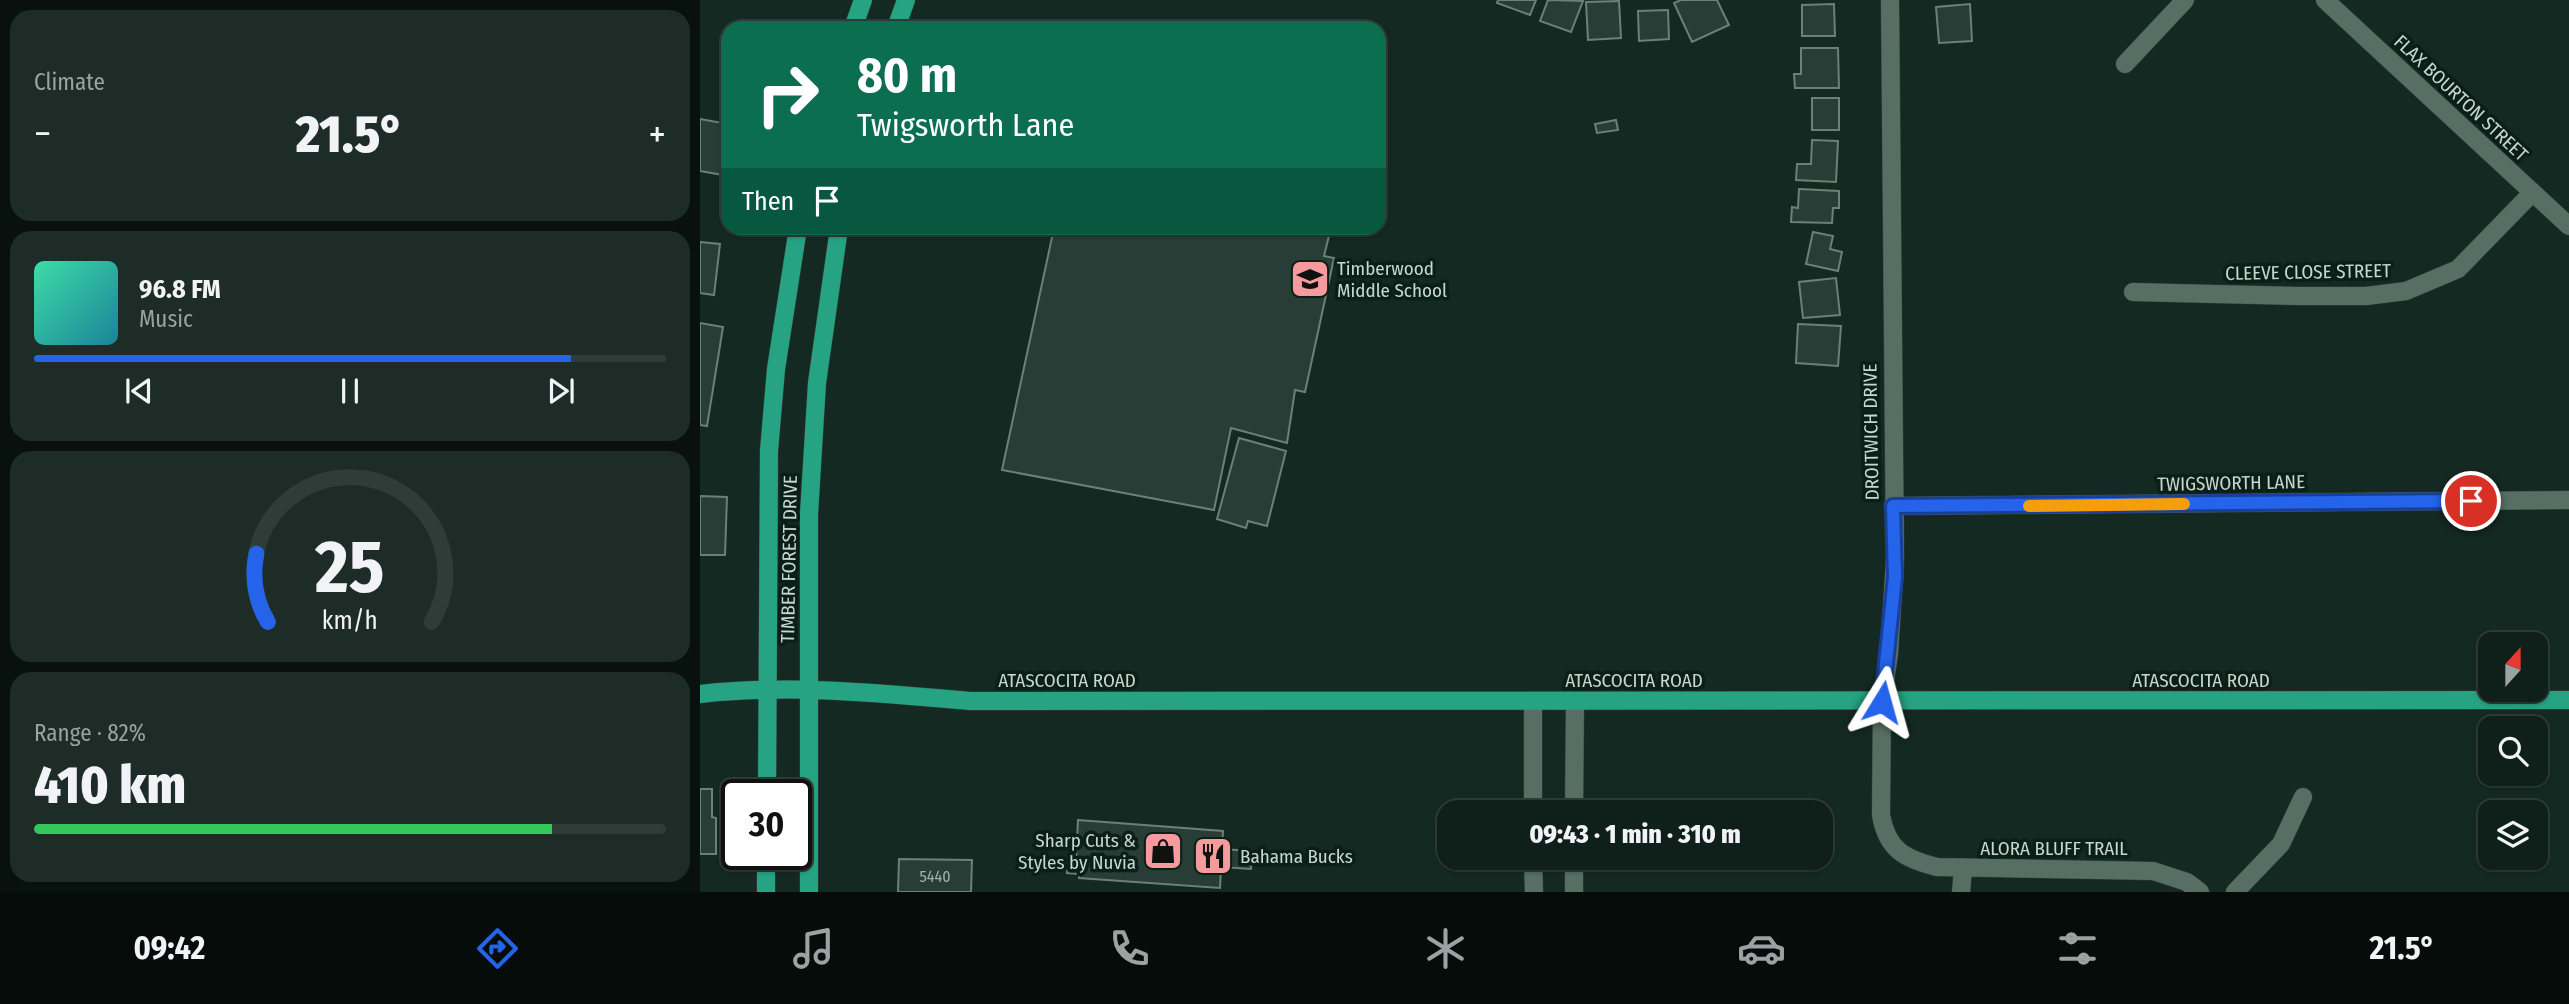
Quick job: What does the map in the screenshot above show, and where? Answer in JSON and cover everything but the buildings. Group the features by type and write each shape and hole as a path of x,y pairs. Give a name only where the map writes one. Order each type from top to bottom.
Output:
{"main road":[{"path":"856,21 863,0"},
{"path":"898,21 906,0"},
{"name":"TIMBER FOREST DRIVE","path":"767,779 769,451 778,356 797,235"},
{"name":"TIMBER FOREST DRIVE","path":"809,892 809,514 817,383 838,235"},
{"name":"ATASCOCITA ROAD","path":"700,694 809,689 970,701 2569,700"},
{"path":"766,870 766,892"}],"street":[{"name":"DROITWICH DRIVE","path":"1890,0 1895,577 1882,702 1881,815 1884,833 1904,855"},
{"path":"2125,64 2185,0"},
{"name":"FLAX BOURTON STREET","path":"2325,0 2569,226"},
{"name":"CLEEVE CLOSE STREET","path":"2133,292 2311,296 2406,292 2458,269 2532,193"},
{"name":"TWIGSWORTH LANE","path":"1893,506 2569,500"},
{"path":"1533,701 1533,800"},
{"path":"1574,800 1575,701"},
{"path":"2235,892 2281,844 2293,825 2303,797"},
{"name":"ALORA BLUFF TRAIL","path":"1904,855 1921,863 1963,869 2153,871 2187,881 2200,892"},
{"path":"1961,892 1963,869"},
{"path":"1533,870 1534,892"},
{"path":"1574,870 1574,892"}],"slow traffic":[{"path":"2029,506 2184,504"}],"place":[{"name":"Timberwood Middle School","path":"1310,279"},
{"name":"Sharp Cuts & Styles by Nuvia","path":"1163,851"},
{"name":"Bahama Bucks","path":"1213,856"}],"route":[{"path":"1882,702 1895,577 1893,506 2471,501"}]}
